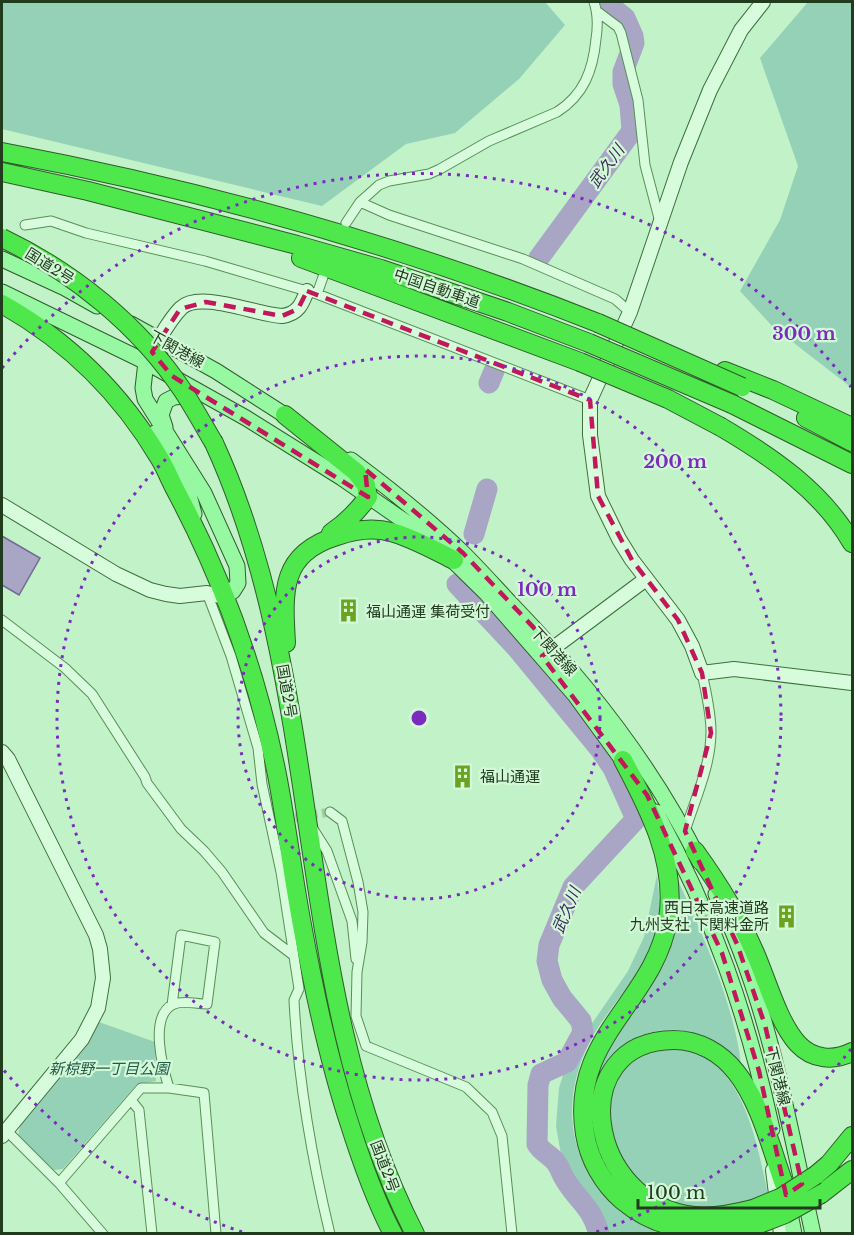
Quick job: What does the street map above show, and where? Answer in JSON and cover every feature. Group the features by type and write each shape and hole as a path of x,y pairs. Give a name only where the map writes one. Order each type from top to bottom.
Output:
{"highway":[{"name":"中国自動車道","path":"2,152 222,202 398,252 476,278 625,334 742,387 852,442"},
{"name":"中国自動車道","path":"2,172 88,190 381,269 507,312 590,343 732,404 852,464"},
{"path":"210,223 580,362 668,399 721,427 774,460 824,505 852,543"},
{"name":"国道2号","path":"2,238 67,274 117,315 148,347 182,390 214,443 242,510 255,550 285,675 330,961 352,1063 381,1156 396,1195 414,1230"},
{"name":"国道2号","path":"2,304 40,327 68,348 111,390 130,413 161,461 202,541 215,595 250,670 270,746 278,779 302,924 333,1067 361,1160 393,1233"},
{"path":"625,334 773,390 852,427"},
{"path":"285,415 356,472 366,485 368,497 352,518 302,554 288,579 284,607 285,675"},
{"path":"318,542 350,532 380,530 409,539 454,560"},
{"path":"623,760 650,810 658,836 669,888 668,919 654,961 604,1038 588,1071 582,1105 584,1130 590,1154 606,1183 618,1197 650,1219 686,1231 721,1232 753,1217 816,1175 829,1164 852,1136"},
{"path":"694,851 733,908 755,951 786,1025 798,1044 806,1051 825,1058 835,1058 852,1052"},
{"path":"784,1184 757,1109 738,1074 717,1053 693,1042 667,1040 654,1042 632,1052 616,1068 603,1093 600,1125 605,1143 620,1173 639,1193 662,1206 679,1213 696,1216 732,1214 753,1217 785,1214 821,1194 852,1170"}],"main road":[{"name":"下関港線","path":"2,259 65,288 216,371 351,460 412,508 463,553 548,652 647,795 706,912 736,993 759,1071 794,1233"},
{"name":"下関港線","path":"2,291 146,362 206,395 278,437 433,541 548,652 611,719 685,831 737,944 765,1025 777,1070 813,1233"},
{"path":"159,339 135,384 136,401 189,495 202,541"},
{"path":"146,362 143,388 145,399 204,492 237,566 238,583 233,591 215,595"},
{"path":"170,438 161,415 165,401 180,395 206,395"}],"street":[{"path":"346,223 360,202 379,185 429,174 489,141 567,105 581,90 590,74 598,12 594,2"},
{"path":"685,831 708,758 711,733 708,700 702,673 682,626 619,539 598,496 590,435 590,400 630,312 681,162 710,90 741,30 763,2"},
{"path":"598,12 618,27 626,50 638,100 645,165 660,222"},
{"path":"360,202 389,215 523,259 615,298 630,312"},
{"path":"25,225 51,221 86,232 205,261 312,292 590,400"},
{"path":"159,339 180,309 192,303 206,302 282,316 293,313 323,277"},
{"path":"2,505 116,574 150,590 180,596 215,595 255,738 262,784 274,821 299,989 294,999 294,1009 307,1128 316,1179 330,1233"},
{"path":"548,652 646,579"},
{"path":"2,620 65,668 92,694 153,791 181,829 222,872 264,933 293,955"},
{"path":"702,673 734,669 852,683"},
{"path":"2,752 8,759 90,920 100,949 103,978 98,1008 82,1039 4,1133 59,1183 103,1233"},
{"path":"330,812 342,821 358,882 363,912 362,942 357,972"},
{"path":"308,822 327,851 352,921 357,972 356,1016 366,1046 466,1087 492,1112 502,1136 512,1233"},
{"path":"170,1088 161,1065 159,1030 166,1012 172,1005 181,935 215,942 207,1004 184,1002 172,1005"},
{"path":"759,1071 766,1135 777,1190 781,1233"},
{"path":"59,1183 141,1088 170,1088 204,1093 216,1233"},
{"path":"131,1100 139,1110 152,1233"}],"highlighted area":[{"path":"307,291 590,400 598,496 632,560 678,620 702,673 711,733 685,831 737,944 765,1025 802,1184 786,1195 759,1071 722,953 647,795 542,656 553,648 463,553 365,469 368,497 172,376 152,352 180,309 206,302 282,316 298,309"}],"green space":[{"path":"2,2 545,2 565,25 519,79 455,133 406,144 322,206 2,129"},
{"path":"808,2 852,2 852,388 772,326 740,291 780,220 798,166 760,58"},
{"path":"674,872 724,992 732,1017 741,1065 698,1036 675,1030 662,1030 637,1037 616,1051 604,1065 595,1084 595,1070 654,974"},
{"path":"657,875 660,909 656,934 642,964 589,1043 576,1080 572,1118 580,1155 595,1183 619,1209 638,1223 660,1233 601,1233 593,1210 571,1183 562,1160 556,1126 559,1088 565,1069 562,1061 581,1030 593,1022 628,971 644,937"},
{"name":"新椋野一丁目公園","path":"99,1022 155,1042 156,1081 136,1085 63,1169 54,1170 18,1137 20,1125 90,1041"},
{"path":"669,1049 693,1052 713,1063 729,1080 751,1125 768,1195 760,1199 716,1208 704,1209 689,1206 670,1200 653,1190 625,1164 616,1147 611,1129 610,1110 614,1090 628,1066 644,1056"}],"shaded area":[{"path":"2,536 40,558 19,595 2,585"}],"waterway":[{"name":"武久川","path":"539,258 632,131 630,105 623,84 623,72 634,43 633,36 625,18 605,2"},
{"name":"武久川","path":"489,383 494,371"},
{"name":"武久川","path":"474,534 487,489"},
{"name":"武久川","path":"457,584 516,647 600,749 613,768 636,819 573,887 549,945 547,961 552,980 562,998 581,1021 583,1032 567,1062 541,1074 538,1085 537,1144 556,1162 564,1178 593,1217 599,1234"}],"tunnel":[{"path":"282,820 330,812"}],"place":[{"name":"福山通運 集荷受付","path":"348,611"},
{"name":"福山通運","path":"462,776"},
{"name":"西日本高速道路 九州支社 下関料金所","path":"787,916"}]}
